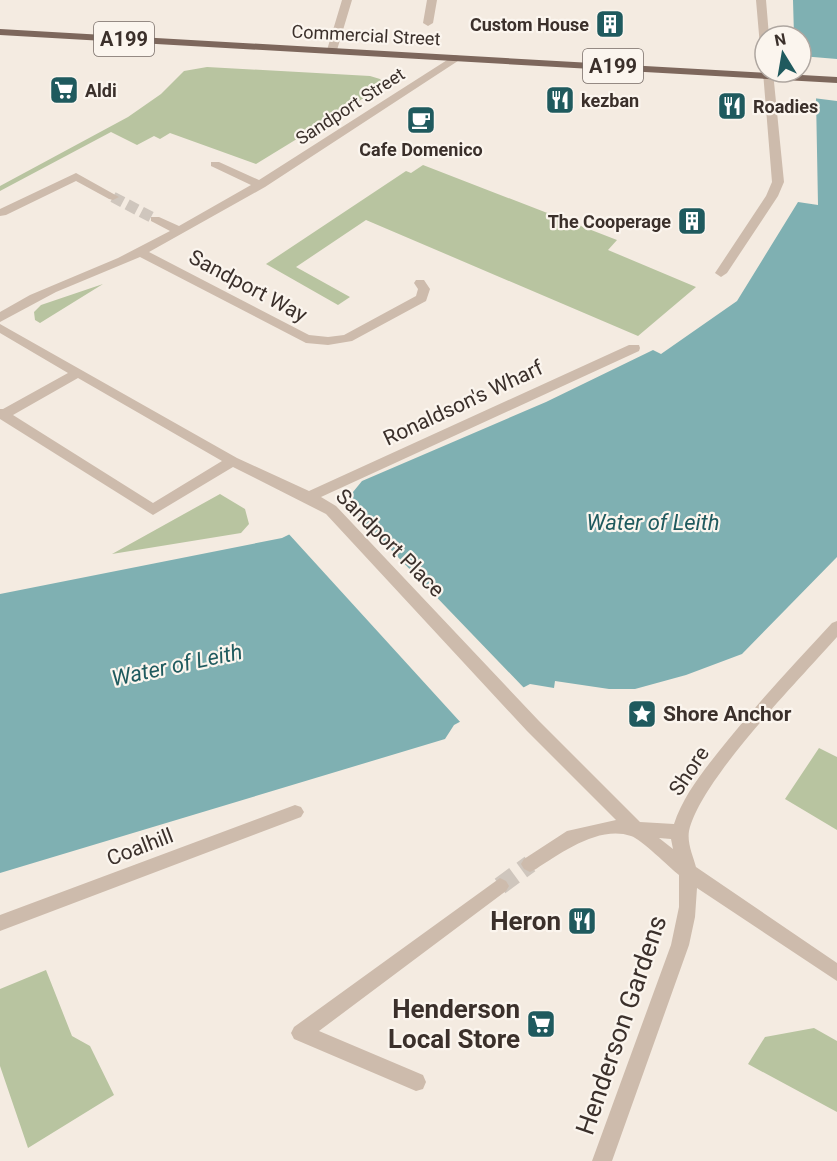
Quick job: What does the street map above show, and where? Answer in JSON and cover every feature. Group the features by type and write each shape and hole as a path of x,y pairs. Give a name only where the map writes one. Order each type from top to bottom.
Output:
{"main road":[{"name":"Commercial Street","path":"0,32 753,73"},
{"name":"Commercial Street","path":"813,78 837,80"}],"street":[{"path":"332,50 347,0"},
{"path":"428,23 432,0"},
{"path":"761,0 763,24"},
{"name":"Sandport Street","path":"197,219 261,185 459,57"},
{"path":"721,273 772,196 778,182 773,84"},
{"path":"215,164 261,185"},
{"path":"2,213 76,176 112,196"},
{"path":"155,219 177,230"},
{"name":"Sandport Way","path":"0,318 44,291 140,252 197,219"},
{"name":"Sandport Way","path":"140,252 306,339 347,338 422,298 424,289 420,283"},
{"name":"Sandport Place","path":"0,328 232,461 309,497 331,510 508,698 634,827 687,871 837,973"},
{"name":"Ronaldson's Wharf","path":"309,497 634,348"},
{"path":"78,373 1,414 153,510 232,461"},
{"name":"Shore","path":"680,832 692,801 747,727 837,627"},
{"name":"Coalhill","path":"0,923 295,812"},
{"path":"530,864 573,836 611,827 634,827 680,832 687,871"},
{"name":"Henderson Gardens","path":"602,1161 680,945 689,911 687,871"},
{"path":"416,1083 301,1033 500,886"}],"green space":[{"path":"207,67 370,76 380,79 385,85 256,164 170,133 160,139 154,136 137,145 111,132 0,191 0,186 128,117 161,94 184,71"},
{"path":"423,165 617,240 608,250 696,287 638,336 366,220 296,267 350,297 338,305 266,264 406,171 411,173"},
{"path":"103,284 40,323 35,320 34,312 41,305"},
{"path":"220,494 245,509 249,524 241,533 112,554"},
{"path":"819,748 837,757 837,830 785,799"},
{"path":"46,970 72,1036 90,1046 114,1095 28,1148 0,1066 0,989"},
{"path":"814,1028 837,1041 837,1112 748,1064 765,1037"}],"water":[{"name":"Water of Leith","path":"793,0 837,0 837,557 742,654 686,675 635,689 609,689 555,681 554,688 530,684 454,725 445,739 0,873 0,594 282,538 351,504 353,492 362,481 546,402 653,350 661,354 737,301 798,202 818,205 816,97 808,84 813,84 813,24 794,24"}],"pier":[{"path":"813,57 837,59 837,101 813,98 803,84 813,84"},
{"path":"346,503 525,689 462,724 287,532"}],"tunnel":[{"path":"113,197 155,219"},
{"path":"500,886 530,864"}],"place":[{"name":"Custom House","path":"610,24"},
{"name":"Aldi","path":"64,90"},
{"name":"kezban","path":"560,100"},
{"name":"Roadies","path":"732,106"},
{"name":"Cafe Domenico","path":"421,120"},
{"name":"The Cooperage","path":"692,221"},
{"name":"Shore Anchor","path":"642,714"},
{"name":"Heron","path":"582,921"},
{"name":"Henderson Local Store","path":"541,1024"}]}
